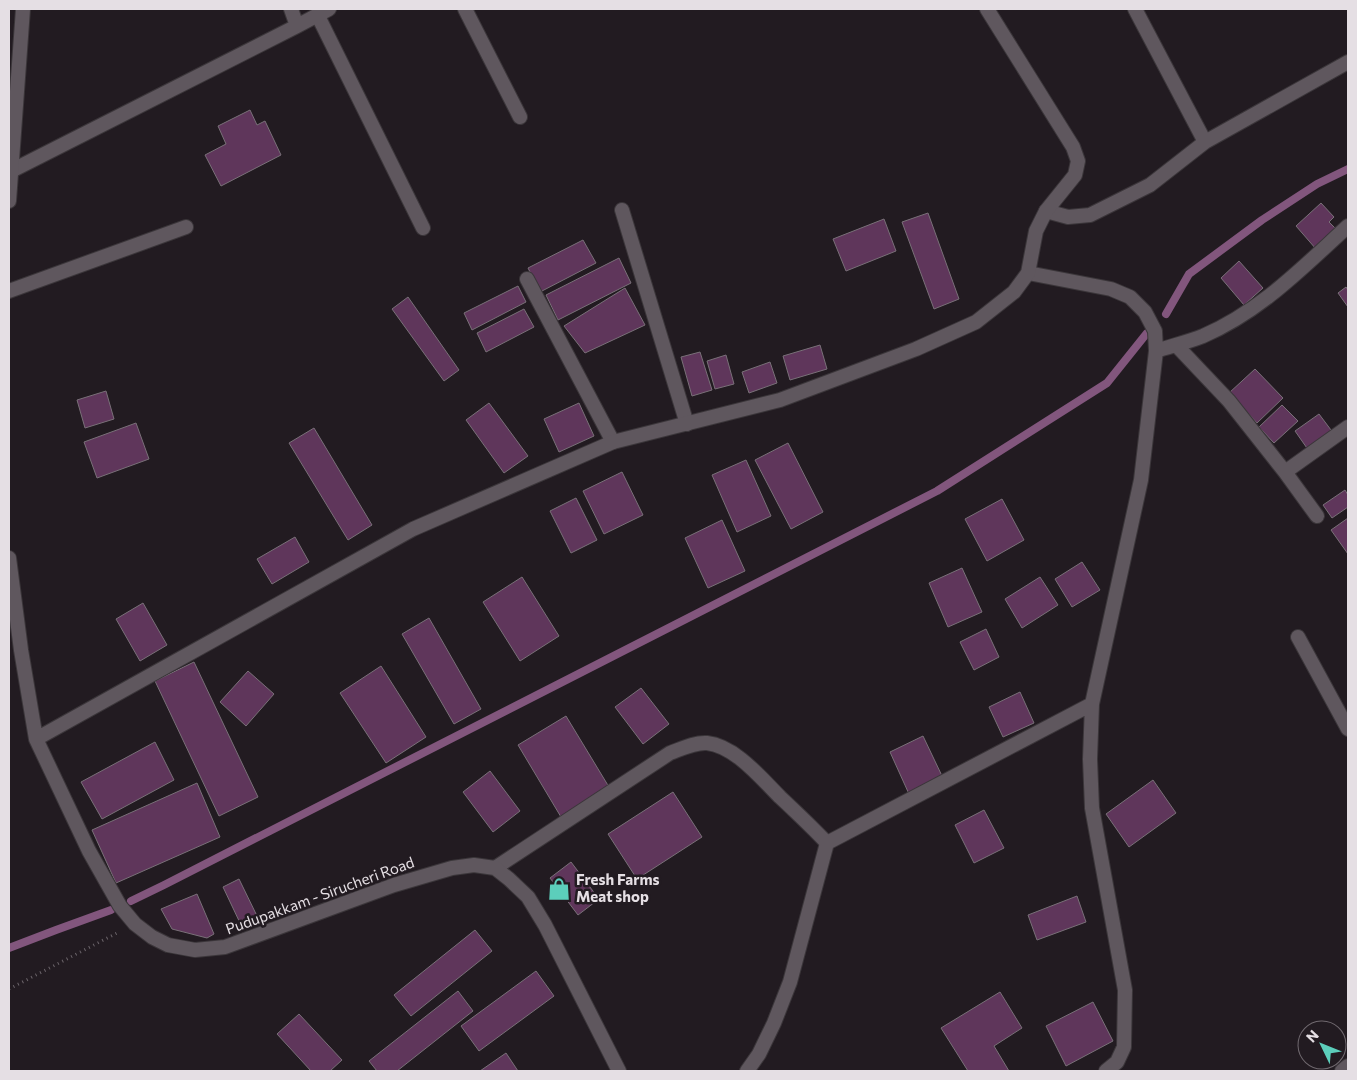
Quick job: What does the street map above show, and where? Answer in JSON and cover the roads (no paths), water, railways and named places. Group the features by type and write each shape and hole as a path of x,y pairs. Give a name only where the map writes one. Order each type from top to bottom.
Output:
{"street":[{"path":"9,201 24,9"},
{"path":"291,9 297,26"},
{"path":"465,9 520,116"},
{"path":"36,739 413,529 613,442 780,400 916,349 976,322 1014,292 1028,273 1036,231 1046,211 1075,175 1078,161 1073,147 987,9"},
{"path":"1136,9 1205,142"},
{"path":"11,171 323,12 423,228"},
{"path":"1046,211 1068,217 1090,215 1150,185 1205,142 1348,62"},
{"path":"622,210 686,424"},
{"path":"1156,351 1202,336 1228,323 1274,294 1348,226"},
{"path":"9,290 186,228"},
{"path":"1028,273 1111,289 1130,298 1145,312 1154,331 1156,351 1141,480 1092,704 1090,759 1092,808 1125,990 1122,1067 1106,1071"},
{"path":"527,280 613,442"},
{"path":"1176,345 1229,401 1317,516"},
{"path":"1285,472 1348,427"},
{"name":"Pudupakkam - Sirucheri Road","path":"9,558 21,650 36,739 89,851 120,906 135,924 152,937 168,946 195,950 225,947 394,885 444,870 474,865 495,868"},
{"path":"1298,637 1348,729"},
{"path":"746,1071 759,1054 774,1023 790,982 828,843 1092,704"},
{"path":"619,1071 545,926 528,897 495,868 670,752 705,742 716,744 732,753 751,768 828,843"},
{"path":"1342,1071 1348,1066"}],"waterway":[{"path":"1166,314 1189,274 1262,220 1317,184 1348,169"},
{"path":"131,901 937,491 1107,383 1147,333"},
{"path":"9,948 111,910"}],"place":[{"name":"Fresh Farms Meat shop","path":"559,889"}]}
